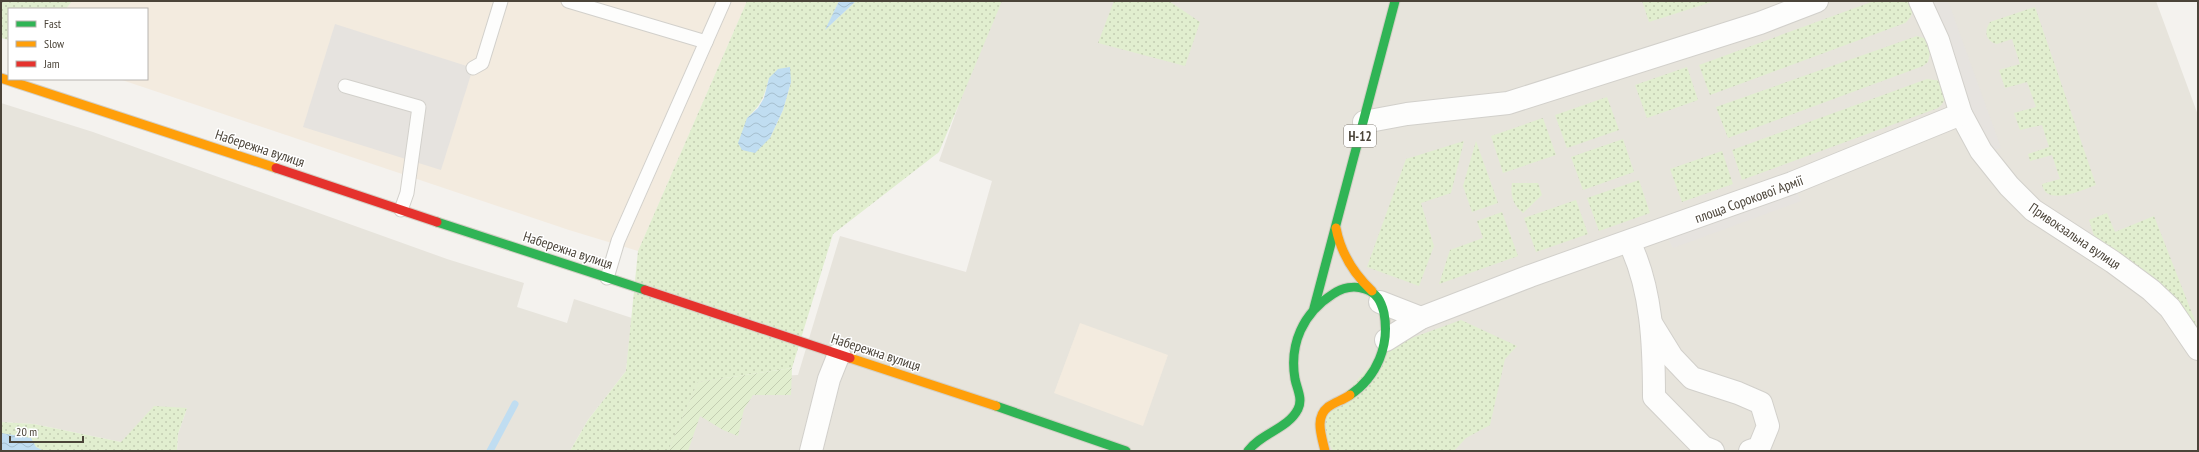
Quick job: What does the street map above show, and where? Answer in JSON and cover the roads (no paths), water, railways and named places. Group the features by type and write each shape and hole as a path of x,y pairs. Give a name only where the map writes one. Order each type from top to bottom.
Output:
{"main road":[{"name":"Н-12","path":"1314,308 1395,1"},
{"name":"Набережна вулиця","path":"1,78 839,354 1126,451"},
{"path":"1323,442 1320,422 1323,414 1333,404 1348,396 1373,373 1378,365 1386,340 1385,322 1377,298 1350,267 1338,241 1336,226"},
{"path":"1248,451 1252,445 1265,433 1294,417 1299,408 1300,394 1295,377 1295,342 1306,318 1314,308 1330,296 1347,288 1360,287 1377,298"}],"street":[{"path":"1364,122 1407,114 1508,103 1760,22 1817,1"},
{"path":"1920,1 1938,40 1961,114"},
{"name":"площа Сорокової Армії","path":"1386,340 1421,318 1530,276 1792,183 1961,114"},
{"name":"Привокзальна вулиця","path":"1961,114 1981,151 2009,186 2033,210 2113,262 2151,290 2170,308 2198,349"},
{"path":"1629,242 1643,282 1649,320 1654,373 1654,397 1702,447 1713,451"},
{"path":"1377,298 1421,318"},
{"path":"1649,320 1672,357 1692,378 1738,393 1761,403 1768,426 1759,448 1750,451"},
{"path":"811,451 829,379 839,354"},
{"path":"1323,442 1333,451"}],"lane":[{"path":"473,68 482,63 501,1"},
{"path":"568,1 706,42"},
{"path":"607,278 618,241 724,1"},
{"path":"345,86 420,107 407,193 401,210"}],"water":[{"path":"839,1 856,1 825,30"},
{"path":"790,67 791,82 783,110 770,138 755,153 742,150 738,143 747,118 758,108 764,98 769,78 778,69"},
{"path":"1,433 31,438 36,447 44,451 1,451"}],"waterway":[{"path":"490,451 515,404"}]}
